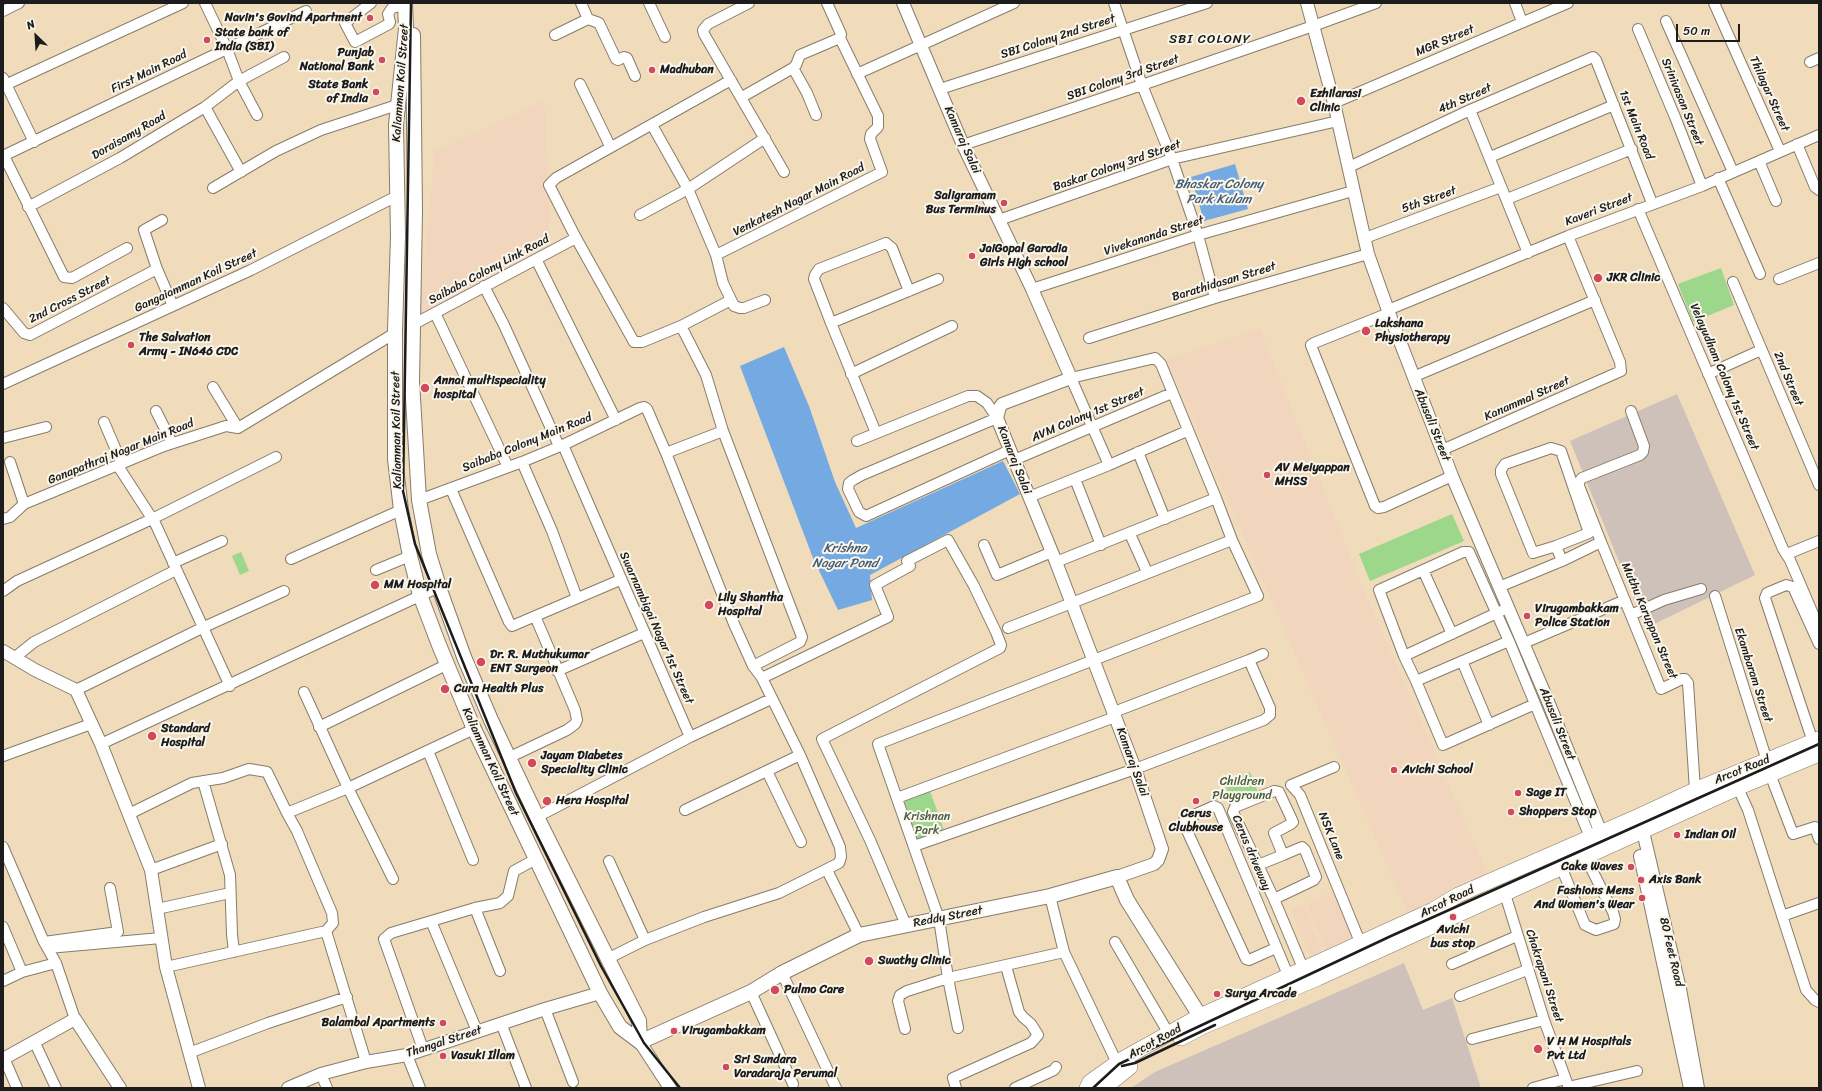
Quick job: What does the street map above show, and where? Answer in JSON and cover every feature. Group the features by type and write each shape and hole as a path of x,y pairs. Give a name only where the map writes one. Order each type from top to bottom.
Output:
{"main road":[{"name":"Kaliamman Koil Street","path":"408,4 397,105 398,236 395,333 396,459 401,510 410,556 420,595 446,665 474,729 600,993 620,1027 640,1042"},
{"name":"Kaliamman Koil Street","path":"408,4 415,211 412,388 419,500 429,554 464,657 491,720 639,1021 640,1042"},
{"name":"Arcot Road","path":"1094,1087 1117,1063 1200,1016 1433,910 1458,896 1634,819 1695,790 1768,767 1817,745"},
{"name":"Arcot Road","path":"1094,1087 1204,1026 1312,981 1505,894 1588,861 1639,834 1738,788 1768,767"},
{"name":"Reddy Street","path":"640,1042 751,992 782,973 859,935 1050,896 1117,877"},
{"path":"1117,877 1127,900 1200,1016"}],"street":[{"path":"3,11 19,3"},
{"path":"34,142 4,83 183,3"},
{"path":"205,3 227,49 239,81 258,115"},
{"path":"371,3 345,22 355,42 390,24 388,14 392,8 408,4"},
{"path":"581,3 588,19"},
{"path":"649,3 665,36"},
{"path":"749,3 708,24 703,30 784,172"},
{"name":"Venkatesh Nagar Main Road","path":"716,255 882,172 870,139 871,134 878,127 878,116 840,38 841,34 828,3"},
{"path":"858,74 1014,3"},
{"path":"1114,3 1142,85 1172,159 1198,235 1215,298"},
{"name":"SBI Colony 2nd Street","path":"940,89 1207,3"},
{"name":"Abusali Street","path":"1307,3 1334,103 1368,254 1388,312 1452,476 1524,643 1595,835"},
{"name":"SBI Colony 3rd Street","path":"963,145 1314,26 1376,3"},
{"path":"1515,3 1522,22"},
{"name":"MGR Street","path":"1334,103 1568,3"},
{"name":"Thilagar Street","path":"1714,3 1780,151"},
{"name":"Kamaraj Salai","path":"904,4 920,46 940,89 963,145 1032,289 1071,378 1002,404 994,420 1029,497 1072,602 1135,769 1162,849 1161,854 1154,864 1117,877"},
{"name":"First Main Road","path":"3,156 306,11"},
{"path":"555,35 588,19 599,23 616,59 627,58 635,76"},
{"path":"1666,22 1733,172"},
{"name":"Srinivasan Street","path":"1638,29 1702,186"},
{"path":"742,97 793,68 796,65 800,55 840,38"},
{"name":"Doraisamy Road","path":"28,207 120,158 205,107 239,81 284,57"},
{"name":"1st Main Road","path":"1593,57 1596,60 1632,149 1652,203"},
{"name":"4th Street","path":"1349,167 1470,110 1593,57"},
{"path":"793,68 807,93 816,115"},
{"path":"731,80 652,125 610,146 556,178 549,185 576,238 634,342 642,342 681,326 731,300"},
{"path":"580,84 610,146"},
{"path":"213,188 276,151 321,130 397,105"},
{"path":"1490,157 1614,105"},
{"path":"205,107 241,172"},
{"path":"1470,110 1528,253"},
{"name":"Baskar Colony 3rd Street","path":"1000,220 1172,159 1338,121"},
{"path":"652,125 688,189 716,255 723,283 734,306 740,308 765,300"},
{"name":"Kaveri Street","path":"1452,476 1384,507 1378,508 1375,506 1311,345 1568,236 1652,203 1702,186 1819,135"},
{"path":"640,215 688,189 765,138"},
{"path":"1797,144 1815,187 1819,190"},
{"path":"1507,199 1632,149"},
{"path":"3,156 62,273 66,278 72,278 127,248"},
{"path":"1759,161 1776,201"},
{"path":"1718,178 1760,274"},
{"name":"5th Street","path":"1365,238 1501,187"},
{"name":"Vivekananda Street","path":"1032,289 1198,235 1353,191"},
{"name":"Gangaiamman Koil Street","path":"3,384 251,270 397,196"},
{"name":"Velayudham Colony 1st Street","path":"1638,209 1780,542 1819,628"},
{"path":"162,220 144,230 157,269 173,306"},
{"path":"1413,377 1596,300 1568,236"},
{"name":"Saibaba Colony Link Road","path":"414,324 576,238"},
{"path":"876,433 814,279 818,268 886,243 892,248 909,291"},
{"name":"Barathidasan Street","path":"1089,338 1215,298 1368,254"},
{"path":"536,259 616,420"},
{"path":"1779,279 1819,263"},
{"name":"2nd Cross Street","path":"3,308 24,333 30,335 157,269"},
{"path":"831,323 938,279"},
{"name":"2nd Street","path":"1733,282 1819,485"},
{"path":"484,286 561,445"},
{"name":"Kanammal Street","path":"1442,450 1614,375 1622,369 1596,300"},
{"path":"435,313 508,468"},
{"path":"681,326 706,375 723,431 802,638 800,642 753,666"},
{"path":"851,374 952,326"},
{"path":"213,387 238,428 395,333"},
{"path":"1708,374 1761,350"},
{"path":"958,1028 948,978 939,919 878,744 1258,596 1232,540 1160,361 1155,358 1071,378 1108,465"},
{"name":"AVM Colony 1st Street","path":"994,420 862,475 849,483 848,489 859,512 866,516 1009,454 1093,428 1172,393"},
{"path":"857,440 972,395 988,403 994,420"},
{"name":"Saibaba Colony Main Road","path":"419,500 508,468 644,407 649,413 666,453"},
{"path":"156,411 172,443"},
{"name":"Muthu Karuppan Street","path":"1630,411 1644,446 1643,452 1640,455 1582,478 1579,482 1579,486 1600,542 1661,689 1684,679 1688,683 1695,790"},
{"path":"104,422 120,465 152,518 204,627 230,686"},
{"name":"Ganapathraj Nagar Main Road","path":"3,519 10,517 24,504 172,443 226,426 238,428"},
{"path":"3,438 46,427"},
{"path":"1029,497 1075,479 1187,430"},
{"path":"609,958 645,940 704,917 779,893 816,874 828,870 838,863 841,857 840,847 800,755 762,678 753,666 734,624 666,453 723,431"},
{"name":"Swarnambigai Nagar 1st Street","path":"561,445 600,529 620,580 658,662 690,737"},
{"path":"1551,448 1561,451 1589,534 1556,546 1533,553 1501,470 1505,464 1551,448"},
{"path":"1138,452 1165,519"},
{"path":"3,591 17,581 152,518 276,457"},
{"path":"10,462 24,504"},
{"path":"522,462 552,531 577,598"},
{"path":"1075,479 1101,545"},
{"path":"451,489 512,626 620,580"},
{"path":"984,545 997,575 1054,557 1101,545 1216,498"},
{"path":"291,559 401,510"},
{"path":"1130,534 1147,572"},
{"path":"762,678 888,617 875,585 910,566 907,561 948,540 974,586 996,632 1001,645 1000,648 822,739 867,833 906,925"},
{"path":"1008,628 1147,572 1232,540"},
{"path":"14,658 34,642 222,541"},
{"path":"1499,587 1562,561 1600,542"},
{"path":"1788,557 1818,544"},
{"path":"1556,546 1562,561"},
{"path":"1535,704 1443,745 1404,656 1378,590 1463,552 1469,552 1509,641 1535,704 1595,835"},
{"path":"376,570 410,556"},
{"path":"1423,570 1452,634"},
{"path":"1817,745 1765,598 1767,593 1786,585 1793,587 1819,644"},
{"path":"100,744 230,686 439,587"},
{"path":"1631,615 1664,600 1701,589"},
{"path":"76,690 204,627 284,591"},
{"name":"Ekambaram Street","path":"1715,596 1768,767 1793,834 1817,826"},
{"path":"1524,643 1625,600"},
{"path":"1404,656 1508,608"},
{"path":"510,757 567,730 575,724 577,720 575,710 557,671 535,616"},
{"path":"557,671 644,633"},
{"path":"1416,681 1509,641"},
{"path":"3,650 14,658 76,690 100,744 151,870 166,967 199,1088"},
{"path":"898,798 1263,654"},
{"path":"914,846 1135,769 1267,718 1271,711 1249,660"},
{"path":"1462,661 1489,725"},
{"path":"319,727 446,665"},
{"path":"304,692 348,788 393,879"},
{"path":"537,816 690,737 772,699"},
{"path":"3,756 91,724"},
{"path":"287,813 348,788 474,729"},
{"path":"428,751 473,860"},
{"path":"685,810 800,755"},
{"name":"NSK Lane","path":"1334,767 1291,785 1300,795 1360,942"},
{"path":"129,814 192,782 223,778 249,769 264,770 269,775 297,831 332,913 333,923 326,930 166,967"},
{"path":"767,771 801,842"},
{"path":"203,781 230,875 234,952"},
{"path":"1738,788 1748,810 1806,990 1815,1000 1819,1002"},
{"path":"1283,855 1274,833 1291,824 1293,819 1279,792 1274,790 1234,809 1303,968"},
{"name":"Cerus driveway","path":"1276,948 1247,960 1183,822 1185,819 1214,806 1218,808 1288,975"},
{"name":"80 Feet Road","path":"1634,819 1680,989 1698,1088"},
{"path":"1817,826 1819,839"},
{"name":"80 Feet Road","path":"1639,834 1690,1088"},
{"path":"151,870 222,844"},
{"path":"3,847 46,945 56,963 75,1019 120,1088"},
{"path":"1258,865 1302,847 1305,850 1316,877 1314,880 1274,899"},
{"path":"423,1049 384,939 391,933 500,902 508,896 514,871 536,859"},
{"path":"609,861 645,940"},
{"path":"1563,872 1585,925 1596,930 1614,924 1615,919 1613,912 1588,861"},
{"path":"828,870 859,935"},
{"path":"46,945 118,932 110,888"},
{"path":"158,909 230,893"},
{"name":"Chakrapani Street","path":"1505,894 1527,970 1567,1085"},
{"path":"1050,896 1064,952 1117,1063"},
{"path":"1782,916 1819,903"},
{"path":"475,908 500,971"},
{"path":"431,922 477,1032"},
{"path":"3,927 22,972"},
{"path":"326,930 366,1062"},
{"path":"1452,964 1517,936"},
{"path":"46,945 161,938"},
{"path":"1115,942 1169,1034"},
{"path":"905,1029 898,1001 900,995 912,989 948,978 1064,952"},
{"path":"3,981 22,972 56,963"},
{"path":"956,1088 953,1078 1031,1043 1038,1035 1031,1024 1022,1017 1019,1012 1006,966"},
{"path":"1460,996 1527,970"},
{"path":"782,973 836,1088"},
{"path":"751,992 793,1084"},
{"name":"Thangal Street","path":"288,1088 321,1074 366,1062 407,1055 501,1023 600,993"},
{"path":"189,1052 268,1023 347,997"},
{"path":"545,1009 573,1082"},
{"path":"17,1088 4,1058 75,1019"},
{"path":"1472,1039 1544,1020"},
{"path":"501,1023 526,1088"},
{"path":"34,1041 56,1088"},
{"name":"Kaliamman Koil Street","path":"640,1042 670,1088"},
{"path":"407,1055 420,1088"},
{"path":"1015,1088 1054,1070 1056,1067"},
{"path":"1533,1088 1567,1085 1637,1071"},
{"path":"321,1074 326,1088"}],"shaded area":[{"path":"544,101 549,189 549,246 419,315 435,151"},
{"path":"1260,329 1363,589 1493,886 1411,920 1167,360"},
{"path":"1677,394 1755,575 1646,628 1570,441"},
{"path":"1334,891 1351,932 1350,936 1343,945 1326,951 1307,904"},
{"path":"1304,904 1321,952 1311,957 1291,910"},
{"path":"1404,963 1423,1010 1452,998 1481,1088 1131,1088 1155,1072"}],"green space":[{"path":"1721,268 1734,305 1693,322 1678,284"},
{"path":"1452,514 1464,541 1370,581 1359,554"},
{"path":"241,552 249,571 240,575 232,556"},
{"name":"Children Playground","path":"1250,772 1259,795 1234,806 1224,783"},
{"name":"Krishnan Park","path":"930,791 945,833 918,842 904,800"}],"water":[{"name":"Bhaskar Colony Park Kulam","path":"1235,164 1248,209 1204,221 1191,177"},
{"name":"Krishna Nagar Pond","path":"784,347 809,406 835,482 856,528 1003,461 1020,494 870,575 872,600 838,610 813,558 740,366"}],"railway":[{"path":"411,3 403,491 415,544 516,793 601,966 644,1043 680,1088"},
{"path":"1093,1088 1119,1064 1391,936 1819,744"},
{"path":"1122,1066 1135,1063 1215,1025"}],"place":[{"name":"Navin's Govind Apartment","path":"370,18"},
{"name":"State bank of India (SBI)","path":"207,40"},
{"name":"Punjab National Bank","path":"382,60"},
{"name":"Madhuban","path":"652,70"},
{"name":"State Bank of India","path":"376,92"},
{"name":"Ezhilarasi Clinic","path":"1301,101"},
{"name":"Saligramam Bus Terminus","path":"1004,203"},
{"name":"JaiGopal Garodia Girls High school","path":"972,256"},
{"name":"JKR Clinic","path":"1598,278"},
{"name":"Lakshana Physiotherapy","path":"1366,331"},
{"name":"The Salvation Army - IN646 CDC","path":"131,345"},
{"name":"Annai multispeciality hospital","path":"425,388"},
{"name":"AV Meiyappan MHSS","path":"1267,475"},
{"name":"MM Hospital","path":"375,585"},
{"name":"Lily Shantha Hospital","path":"709,605"},
{"name":"Virugambakkam Police Station","path":"1527,616"},
{"name":"Dr. R. Muthukumar ENT Surgeon","path":"481,662"},
{"name":"Cura Health Plus","path":"445,689"},
{"name":"Standard Hospital","path":"152,736"},
{"name":"Jayam Diabetes Speciality Clinic","path":"532,763"},
{"name":"Avichi School","path":"1394,770"},
{"name":"Sage IT","path":"1518,793"},
{"name":"Hera Hospital","path":"547,801"},
{"name":"Cerus Clubhouse","path":"1196,801"},
{"name":"Shoppers Stop","path":"1511,812"},
{"name":"Indian Oil","path":"1677,835"},
{"name":"Cake Waves","path":"1631,867"},
{"name":"Axis Bank","path":"1641,880"},
{"name":"Fashions Mens And Women's Wear","path":"1642,898"},
{"name":"Avichi bus stop","path":"1453,917"},
{"name":"Swathy Clinic","path":"869,961"},
{"name":"Pulmo Care","path":"775,990"},
{"name":"Surya Arcade","path":"1217,994"},
{"name":"Balambal Apartments","path":"443,1023"},
{"name":"Virugambakkam","path":"674,1031"},
{"name":"V H M Hospitals Pvt Ltd","path":"1538,1049"},
{"name":"Vasuki Illam","path":"443,1056"},
{"name":"Sri Sundara Varadaraja Perumal","path":"726,1067"}],"district":[{"name":"SBI COLONY","path":"1210,40"}]}
